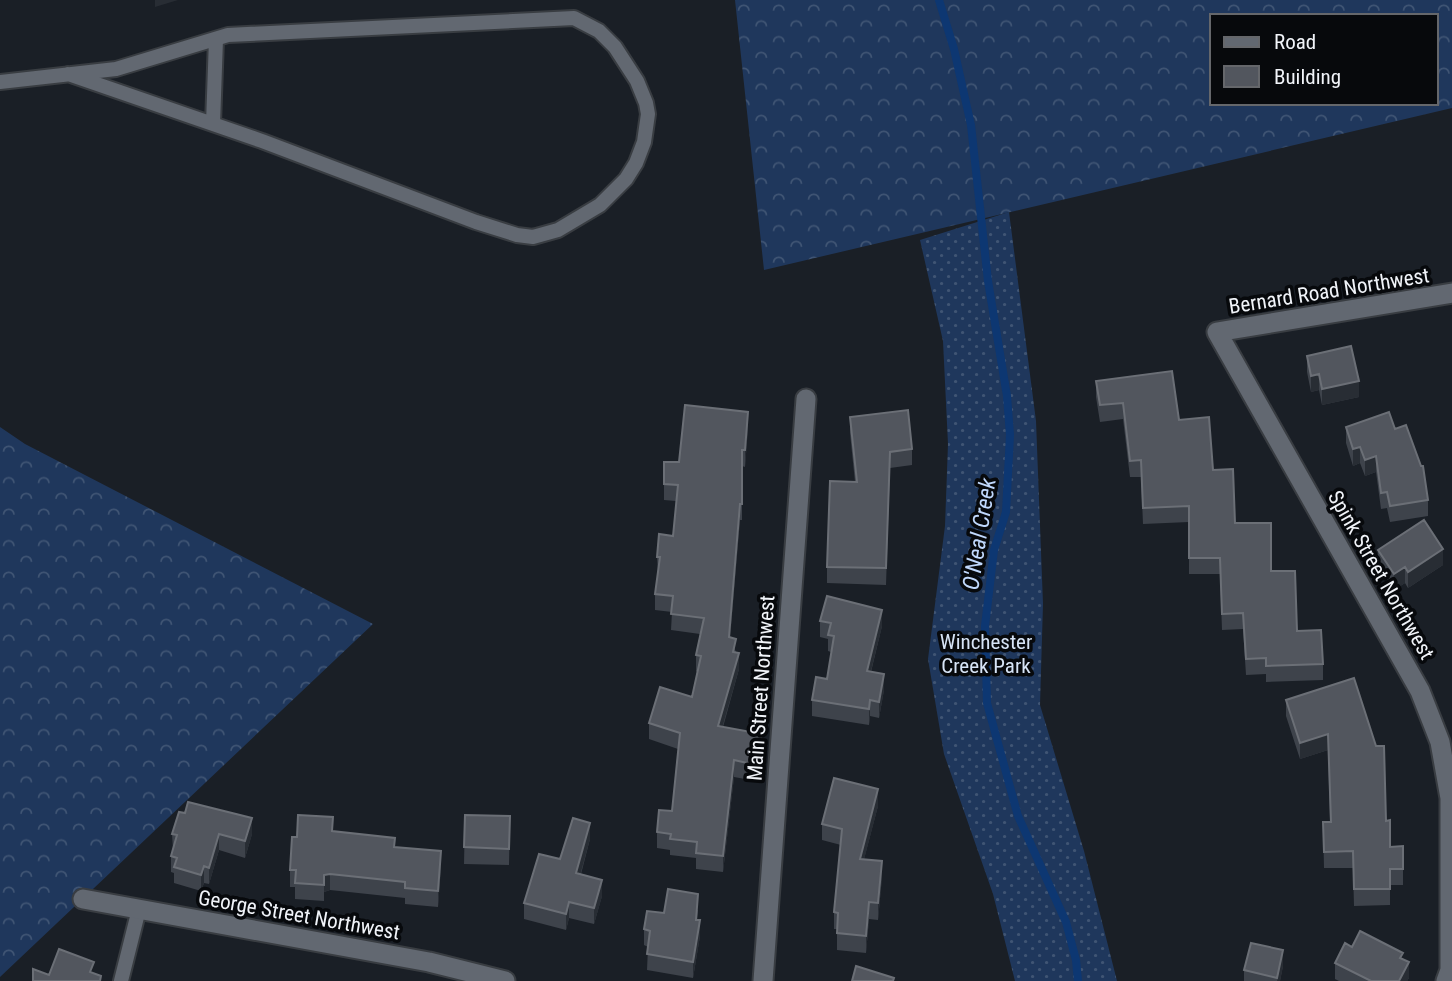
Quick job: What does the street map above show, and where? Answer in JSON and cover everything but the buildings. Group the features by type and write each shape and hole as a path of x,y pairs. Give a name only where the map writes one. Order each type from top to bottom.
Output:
{"street":[{"name":"Bernard Road Northwest","path":"1259,408 1217,332 1452,293"},
{"name":"Main Street Northwest","path":"762,981 806,399"},
{"name":"Spink Street Northwest","path":"1259,408 1420,691 1440,742 1450,798 1450,970 1446,981"},
{"name":"George Street Northwest","path":"83,899 429,962 505,981"}],"lane":[{"path":"0,82 68,74 116,69 228,35 574,18 599,31 615,47 637,82 648,114 636,163 614,191 574,222 545,235 533,237 517,235 476,222 213,124 68,74"},
{"path":"213,124 216,39"},
{"path":"121,981 139,909"}],"green space":[{"path":"735,0 1452,0 1452,108 764,270"},
{"name":"Winchester Creek Park","path":"1009,212 1036,421 1043,604 1040,705 1084,851 1117,981 1015,981 993,894 944,754 928,659 945,526 948,444 943,341 920,240"},
{"path":"0,427 25,444 373,624 0,977"}],"waterway":[{"name":"O'Neal Creek","path":"939,0 954,49 971,125 988,281 1007,396 1010,435 1006,512 994,550 985,626 987,703 1018,816 1066,922 1076,960 1078,981"}]}
